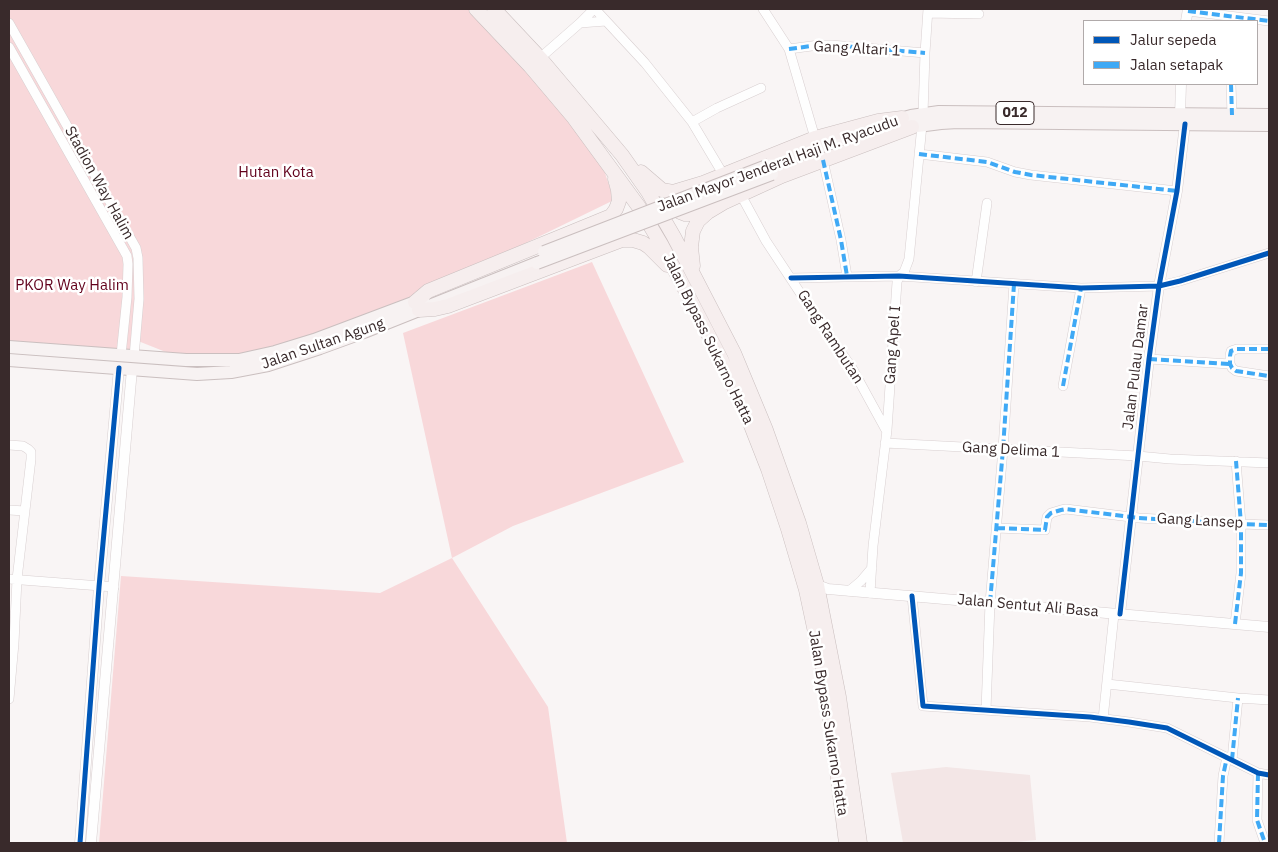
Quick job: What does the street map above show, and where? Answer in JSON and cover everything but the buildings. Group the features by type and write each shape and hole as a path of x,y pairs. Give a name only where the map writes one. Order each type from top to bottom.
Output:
{"highway":[{"name":"Jalan Bypass Sukarno Hatta","path":"476,9 530,66 574,118 639,207 661,244 721,359 748,418 791,537 806,590 822,665 846,843"},
{"name":"Jalan Bypass Sukarno Hatta","path":"494,9 540,58 622,155 674,237 734,352 766,430 799,523 817,585 839,697 860,843"},
{"path":"622,155 654,184 662,190 671,192 682,190 815,138 878,121 915,121"},
{"path":"682,190 675,197 674,204 678,211 685,214 696,213 915,121"},
{"path":"611,216 616,209 619,198 618,185 612,170"},
{"path":"696,279 691,247 694,228 705,214 723,203"},
{"path":"622,240 634,226 633,219 625,213 611,216 428,291 417,306 435,309 448,306 622,240 632,240 646,245 678,276"}],"main road":[{"name":"Jalan Mayor Jenderal Haji M. Ryacudu","path":"1182,119 1232,114 1269,115"},
{"name":"Jalan Mayor Jenderal Haji M. Ryacudu","path":"536,259 771,170 915,121 1182,119 1269,125"},
{"name":"Jalan Sultan Agung","path":"9,347 129,360 239,360 275,352 417,306 536,259"},
{"name":"Jalan Sultan Agung","path":"9,360 119,368 129,360"}],"street":[{"path":"540,58 594,9 645,63 692,122 723,174"},
{"path":"763,9 789,49 815,138"},
{"path":"928,11 979,14"},
{"name":"Gang Apel I","path":"870,592 873,546 887,430 897,282 899,276 904,272 909,259 919,154 915,121 928,11"},
{"path":"1187,14 1247,20"},
{"path":"580,23 606,22"},
{"name":"Stadion Way Halim","path":"9,23 136,248 139,299 129,360"},
{"name":"Gang Altari 1","path":"789,49 831,45 924,52"},
{"name":"Stadion Way Halim","path":"9,47 127,256 129,360"},
{"name":"Jalan Pulau Damar","path":"1117,614 1131,517 1158,286 1177,191 1182,119 1181,85"},
{"path":"1231,85 1232,114"},
{"path":"692,122 717,108 761,88"},
{"path":"919,154 987,162 1015,172 1031,175 1177,191"},
{"path":"823,160 842,240 847,276"},
{"name":"Gang Rambutan","path":"741,195 766,241 852,368 887,430"},
{"path":"976,282 987,203"},
{"path":"791,278 899,276 1081,288 1158,286 1269,253"},
{"path":"986,710 990,603 1014,284"},
{"path":"1063,386 1081,288"},
{"path":"1269,349 1237,349 1231,351 1230,356 1230,364 1236,371 1269,376"},
{"path":"1149,359 1230,364"},
{"path":"91,843 114,588 129,360"},
{"path":"80,843 119,368"},
{"name":"Gang Delima 1","path":"885,443 1138,456 1170,460 1269,463"},
{"path":"9,445 23,446 31,452 25,511 13,579 9,699"},
{"path":"1235,624 1241,573 1241,524 1236,461"},
{"name":"Gang Lansep","path":"996,528 1045,530 1047,517 1051,513 1066,509 1131,517 1269,525"},
{"path":"9,510 25,511"},
{"path":"849,591 872,568"},
{"path":"13,579 114,588"},
{"name":"Jalan Sentut Ali Basa","path":"817,585 828,589 849,591 1269,627"},
{"path":"912,596 923,706 1103,719 1167,728 1258,773 1269,775"},
{"path":"1103,719 1117,614"},
{"path":"1107,684 1269,700"},
{"path":"1219,843 1223,776 1230,758 1238,698"},
{"path":"1258,773 1257,820 1265,843"}],"shaded area":[{"path":"946,767 1030,775 1036,840 1007,843 903,843 891,773"}],"green space":[{"name":"Hutan Kota","path":"9,9 475,9 565,106 602,164 614,200 413,298 240,360 186,360 133,339 133,355 9,345"},
{"path":"592,262 684,462 513,526 452,558 403,333"},
{"path":"452,558 548,707 567,843 99,843 121,576 380,593"}],"marked path":[{"path":"1188,11 1269,21"},
{"path":"789,49 831,45 925,53"},
{"path":"1231,85 1232,115"},
{"path":"919,154 987,162 1015,172 1031,175 1177,191"},
{"path":"823,160 847,276"},
{"path":"990,603 1014,284"},
{"path":"1063,386 1081,288"},
{"path":"1269,349 1237,349 1231,351 1230,356 1230,364 1236,371 1269,376"},
{"path":"1149,359 1230,364"},
{"path":"1235,624 1241,573 1241,524 1236,461"},
{"path":"997,528 1045,530 1047,517 1051,513 1066,509 1139,518 1269,525"},
{"path":"1232,760 1238,698"},
{"path":"1219,843 1223,776 1227,757"},
{"path":"1258,773 1257,820 1265,843"}],"cycle path":[{"path":"1120,614 1149,359 1159,286 1177,191 1185,124"},
{"path":"791,278 899,276 1081,288 1159,286 1269,253"},
{"path":"80,843 99,587 119,368"},
{"path":"912,596 923,706 1090,717 1167,728 1258,773 1269,775"}],"park label":[{"name":"PKOR Way Halim","path":"72,286"}]}
